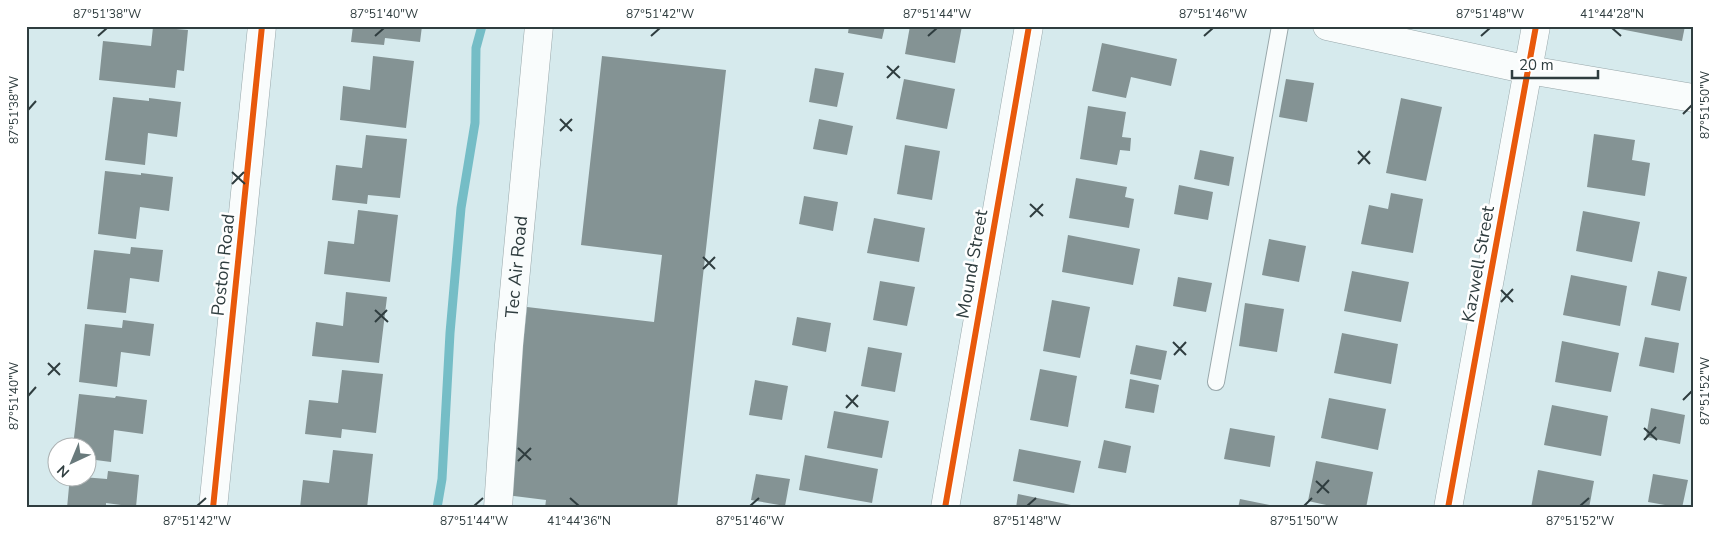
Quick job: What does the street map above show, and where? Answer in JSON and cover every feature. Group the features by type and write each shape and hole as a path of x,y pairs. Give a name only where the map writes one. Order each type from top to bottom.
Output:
{"street":[{"name":"Poston Road","path":"213,508 262,26"},
{"name":"Tec Air Road","path":"498,508 509,345 540,26"},
{"name":"Mound Street","path":"945,508 1029,26"},
{"path":"1327,26 1529,70 1693,98"},
{"name":"Kazwell Street","path":"1448,508 1536,26"}],"lane":[{"path":"1216,382 1280,26"}],"building":[{"path":"353,26 422,26 420,42 385,38 384,45 351,42"},
{"path":"849,26 885,26 882,39 848,33"},
{"path":"910,26 962,26 955,63 905,54"},
{"path":"1620,26 1685,26 1682,41 1620,29"},
{"path":"153,27 188,30 184,71 177,70 175,88 99,80 103,41 151,46"},
{"path":"1102,43 1177,59 1171,86 1131,77 1126,98 1092,91"},
{"path":"373,56 414,61 406,128 340,120 343,86 370,90"},
{"path":"602,56 726,70 677,508 545,508 546,500 506,495 527,307 654,322 662,255 581,245"},
{"path":"815,68 844,73 837,107 809,102"},
{"path":"904,79 955,89 947,129 896,119"},
{"path":"1286,79 1314,83 1307,122 1279,117"},
{"path":"113,97 149,101 149,98 181,102 177,137 148,133 145,165 105,160"},
{"path":"1401,98 1442,107 1426,181 1386,173"},
{"path":"1088,106 1126,112 1122,137 1131,138 1130,151 1120,150 1117,165 1080,159"},
{"path":"819,119 853,126 847,155 813,149"},
{"path":"1594,134 1635,140 1632,160 1650,163 1645,196 1587,187"},
{"path":"366,135 407,139 400,198 368,195 367,204 332,200 336,165 362,168"},
{"path":"905,145 940,151 932,200 897,194"},
{"path":"1200,150 1234,157 1229,186 1194,179"},
{"path":"105,171 173,177 169,211 140,207 136,239 98,234"},
{"path":"1076,178 1127,187 1125,197 1134,199 1129,228 1069,218"},
{"path":"1179,185 1213,192 1208,220 1174,214"},
{"path":"1391,193 1423,199 1413,253 1361,244 1369,205 1388,209"},
{"path":"804,196 838,202 833,231 799,224"},
{"path":"358,210 398,215 390,282 324,274 328,241 354,244"},
{"path":"1583,211 1640,222 1632,262 1576,251"},
{"path":"874,218 925,228 919,262 867,253"},
{"path":"1068,235 1140,249 1133,285 1062,272"},
{"path":"1269,239 1306,246 1299,282 1262,275"},
{"path":"131,247 163,250 159,282 130,278 126,313 87,309 94,250 130,254"},
{"path":"1352,271 1409,282 1401,322 1344,311"},
{"path":"1658,271 1687,277 1680,311 1651,305"},
{"path":"1571,275 1627,286 1620,326 1563,315"},
{"path":"1178,277 1212,283 1206,312 1173,306"},
{"path":"880,281 915,287 907,326 873,320"},
{"path":"346,292 387,297 379,363 312,356 316,322 343,326"},
{"path":"1052,300 1090,307 1080,358 1043,351"},
{"path":"1245,303 1284,309 1277,352 1239,346"},
{"path":"797,317 831,323 826,352 792,345"},
{"path":"123,320 154,324 150,356 121,352 117,387 79,382 85,324 122,328"},
{"path":"1342,333 1398,344 1391,384 1334,373"},
{"path":"1645,337 1679,343 1674,373 1639,366"},
{"path":"1562,341 1619,353 1611,392 1555,382"},
{"path":"1136,345 1167,351 1161,380 1130,374"},
{"path":"868,347 902,353 895,392 861,386"},
{"path":"1040,369 1077,376 1068,427 1030,420"},
{"path":"342,370 383,374 376,433 342,429 341,438 305,434 309,400 338,403"},
{"path":"1130,379 1159,385 1154,413 1125,408"},
{"path":"755,380 788,386 782,420 749,415"},
{"path":"79,394 147,400 143,434 114,430 111,462 98,460 98,436 74,436"},
{"path":"1329,398 1386,409 1378,450 1321,438"},
{"path":"1552,405 1608,416 1601,456 1544,445"},
{"path":"1651,408 1685,415 1680,444 1646,437"},
{"path":"834,411 889,421 882,458 827,448"},
{"path":"1230,428 1275,436 1270,467 1224,459"},
{"path":"1104,440 1131,446 1126,473 1098,468"},
{"path":"1019,449 1081,461 1074,493 1013,481"},
{"path":"333,450 373,454 367,508 300,508 303,480 329,483"},
{"path":"805,455 878,469 872,503 799,490"},
{"path":"1316,461 1373,472 1366,508 1340,508 1308,501"},
{"path":"1538,470 1594,481 1589,508 1531,508"},
{"path":"108,471 139,475 136,507 106,503 106,508 67,508 69,486 98,486 98,478 107,479"},
{"path":"756,474 790,479 785,506 751,500"},
{"path":"1653,474 1688,480 1682,508 1648,502"},
{"path":"1018,494 1071,505 1070,508 1016,508"},
{"path":"1240,499 1279,507 1279,508 1238,508"}],"waterway":[{"path":"437,508 442,479 450,333 461,208 475,123 476,48 482,26"}],"cycle path":[{"path":"213,508 262,26"},
{"path":"945,508 1029,26"},
{"path":"1448,508 1536,26"}]}
